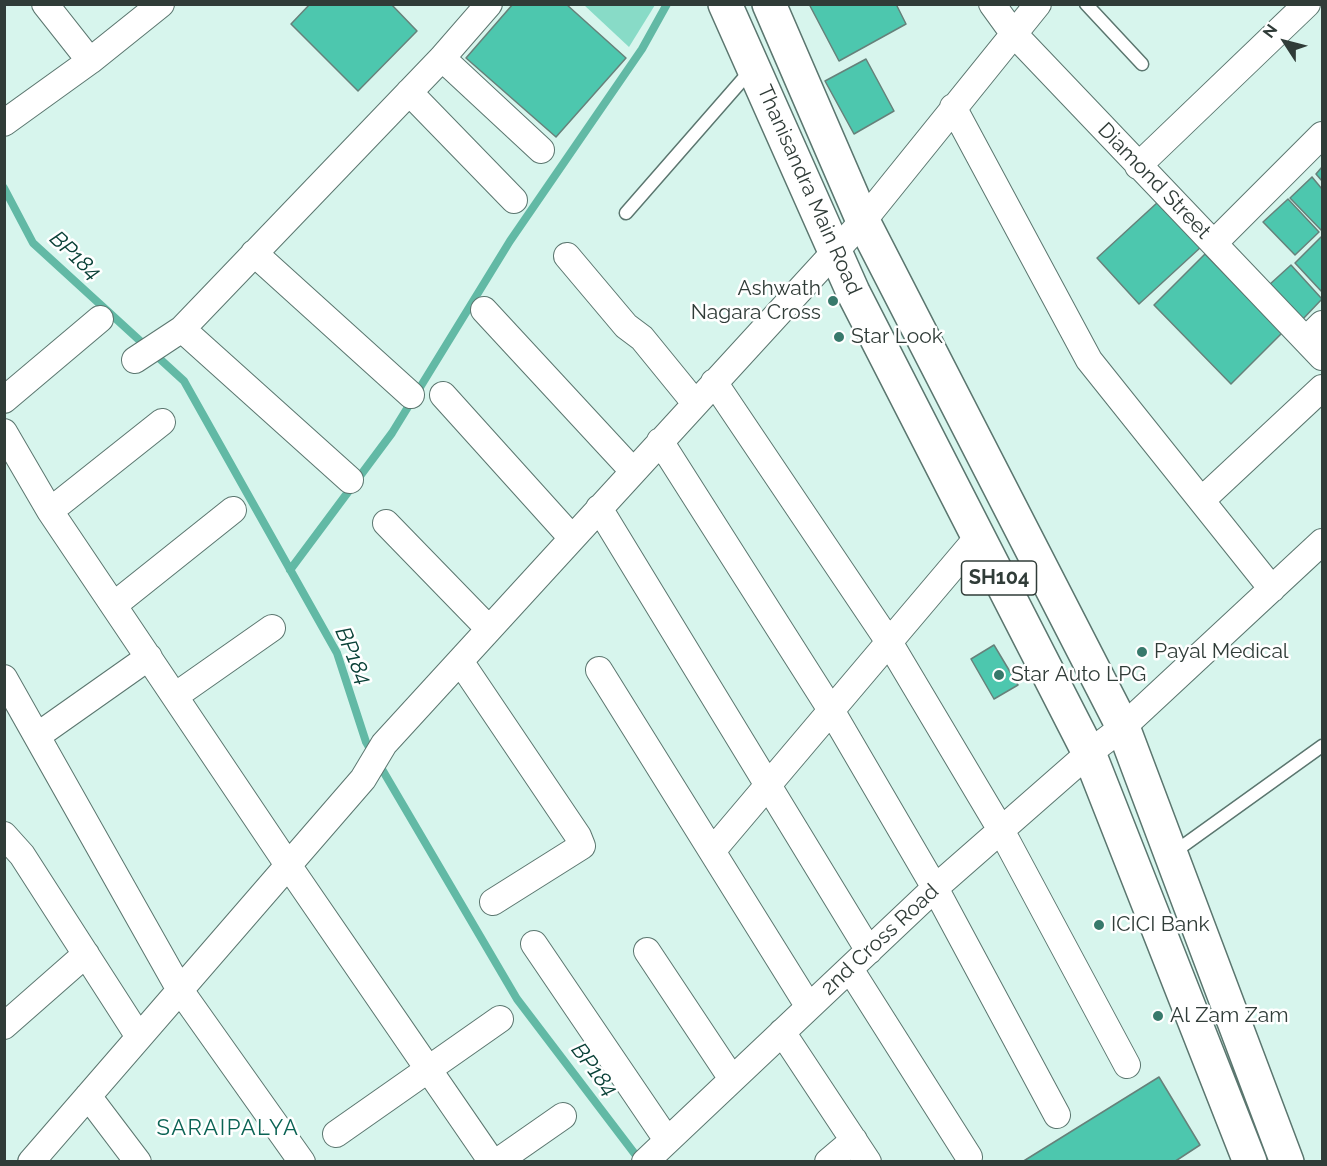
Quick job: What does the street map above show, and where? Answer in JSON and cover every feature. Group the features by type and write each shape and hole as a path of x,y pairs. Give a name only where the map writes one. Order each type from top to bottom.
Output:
{"main road":[{"name":"Thanisandra Main Road","path":"725,4 835,250 1089,753 1242,1158"},
{"name":"Thanisandra Main Road","path":"769,4 863,221 1124,727 1287,1161"}],"street":[{"path":"45,4 90,61"},
{"path":"4,123 90,61 161,4"},
{"path":"135,360 182,329 442,58 489,4"},
{"name":"Diamond Street","path":"992,4 1013,33 1214,243 1323,135"},
{"path":"31,1161 363,779 384,744 863,221 1038,4"},
{"path":"1138,166 1307,4"},
{"path":"442,58 541,150"},
{"path":"409,92 513,200"},
{"path":"953,108 1089,360 1203,499 1272,589"},
{"path":"1214,243 1317,340"},
{"path":"254,253 411,395"},
{"path":"567,256 626,326 642,338 695,403"},
{"path":"484,310 633,471"},
{"path":"4,400 100,319"},
{"path":"182,329 350,480"},
{"path":"714,382 889,642 1001,830 1126,1065"},
{"path":"1203,499 1323,388"},
{"path":"442,395 572,538"},
{"path":"50,511 162,422"},
{"path":"4,432 50,511 288,865 492,1161"},
{"path":"660,441 831,710 935,888 1057,1115"},
{"path":"599,508 869,951"},
{"path":"114,605 233,510"},
{"path":"386,523 489,629"},
{"path":"713,850 978,537"},
{"name":"2nd Cross Road","path":"654,1152 935,888 1089,753 1124,727 1323,542"},
{"path":"175,696 272,628"},
{"path":"38,736 149,657"},
{"path":"460,661 578,836 582,846 493,902"},
{"path":"599,670 809,1007"},
{"path":"4,678 180,990 302,1161"},
{"path":"4,835 13,863 86,954 139,1037"},
{"path":"534,944 654,1152"},
{"path":"647,951 732,1079"},
{"path":"4,1026 86,954"},
{"path":"850,969 969,1157"},
{"path":"336,1134 500,1019"},
{"path":"782,1032 868,1161"},
{"path":"88,1096 138,1161"},
{"path":"497,1161 563,1116"},
{"path":"828,1161 854,1140"}],"lane":[{"path":"1086,4 1142,64"},
{"path":"626,213 754,67"},
{"path":"1172,854 1323,746"}],"green space":[{"path":"584,5 655,5 629,47"}],"building":[{"path":"310,4 391,4 417,31 358,91 291,24"},
{"path":"513,4 566,4 626,58 556,137 466,58"},
{"path":"809,4 896,4 906,24 839,61"},
{"path":"866,59 894,111 854,134 825,81"},
{"path":"1322,167 1322,181 1316,174"},
{"path":"1312,177 1322,189 1322,231 1290,198"},
{"path":"1288,199 1319,232 1295,255 1263,222"},
{"path":"1158,202 1201,247 1139,304 1097,258"},
{"path":"1321,237 1322,239 1322,292 1295,263"},
{"path":"1205,254 1282,333 1231,384 1154,305"},
{"path":"1291,265 1322,299 1302,320 1269,285"},
{"path":"994,645 1018,685 994,699 971,659"},
{"path":"1159,1077 1200,1145 1174,1162 1022,1162"}],"waterway":[{"path":"290,570 392,433 510,241 642,49 667,4"},
{"name":"BP184","path":"4,188 33,243 184,381 337,653 366,742 517,999 641,1162"}],"place":[{"name":"Ashwath Nagara Cross","path":"833,301"},
{"name":"Star Look","path":"839,337"},
{"name":"Payal Medical","path":"1142,652"},
{"name":"Star Auto LPG","path":"999,675"},
{"name":"ICICI Bank","path":"1099,925"},
{"name":"Al Zam Zam","path":"1158,1016"}],"district":[{"name":"SARAIPALYA","path":"228,1128"}]}
